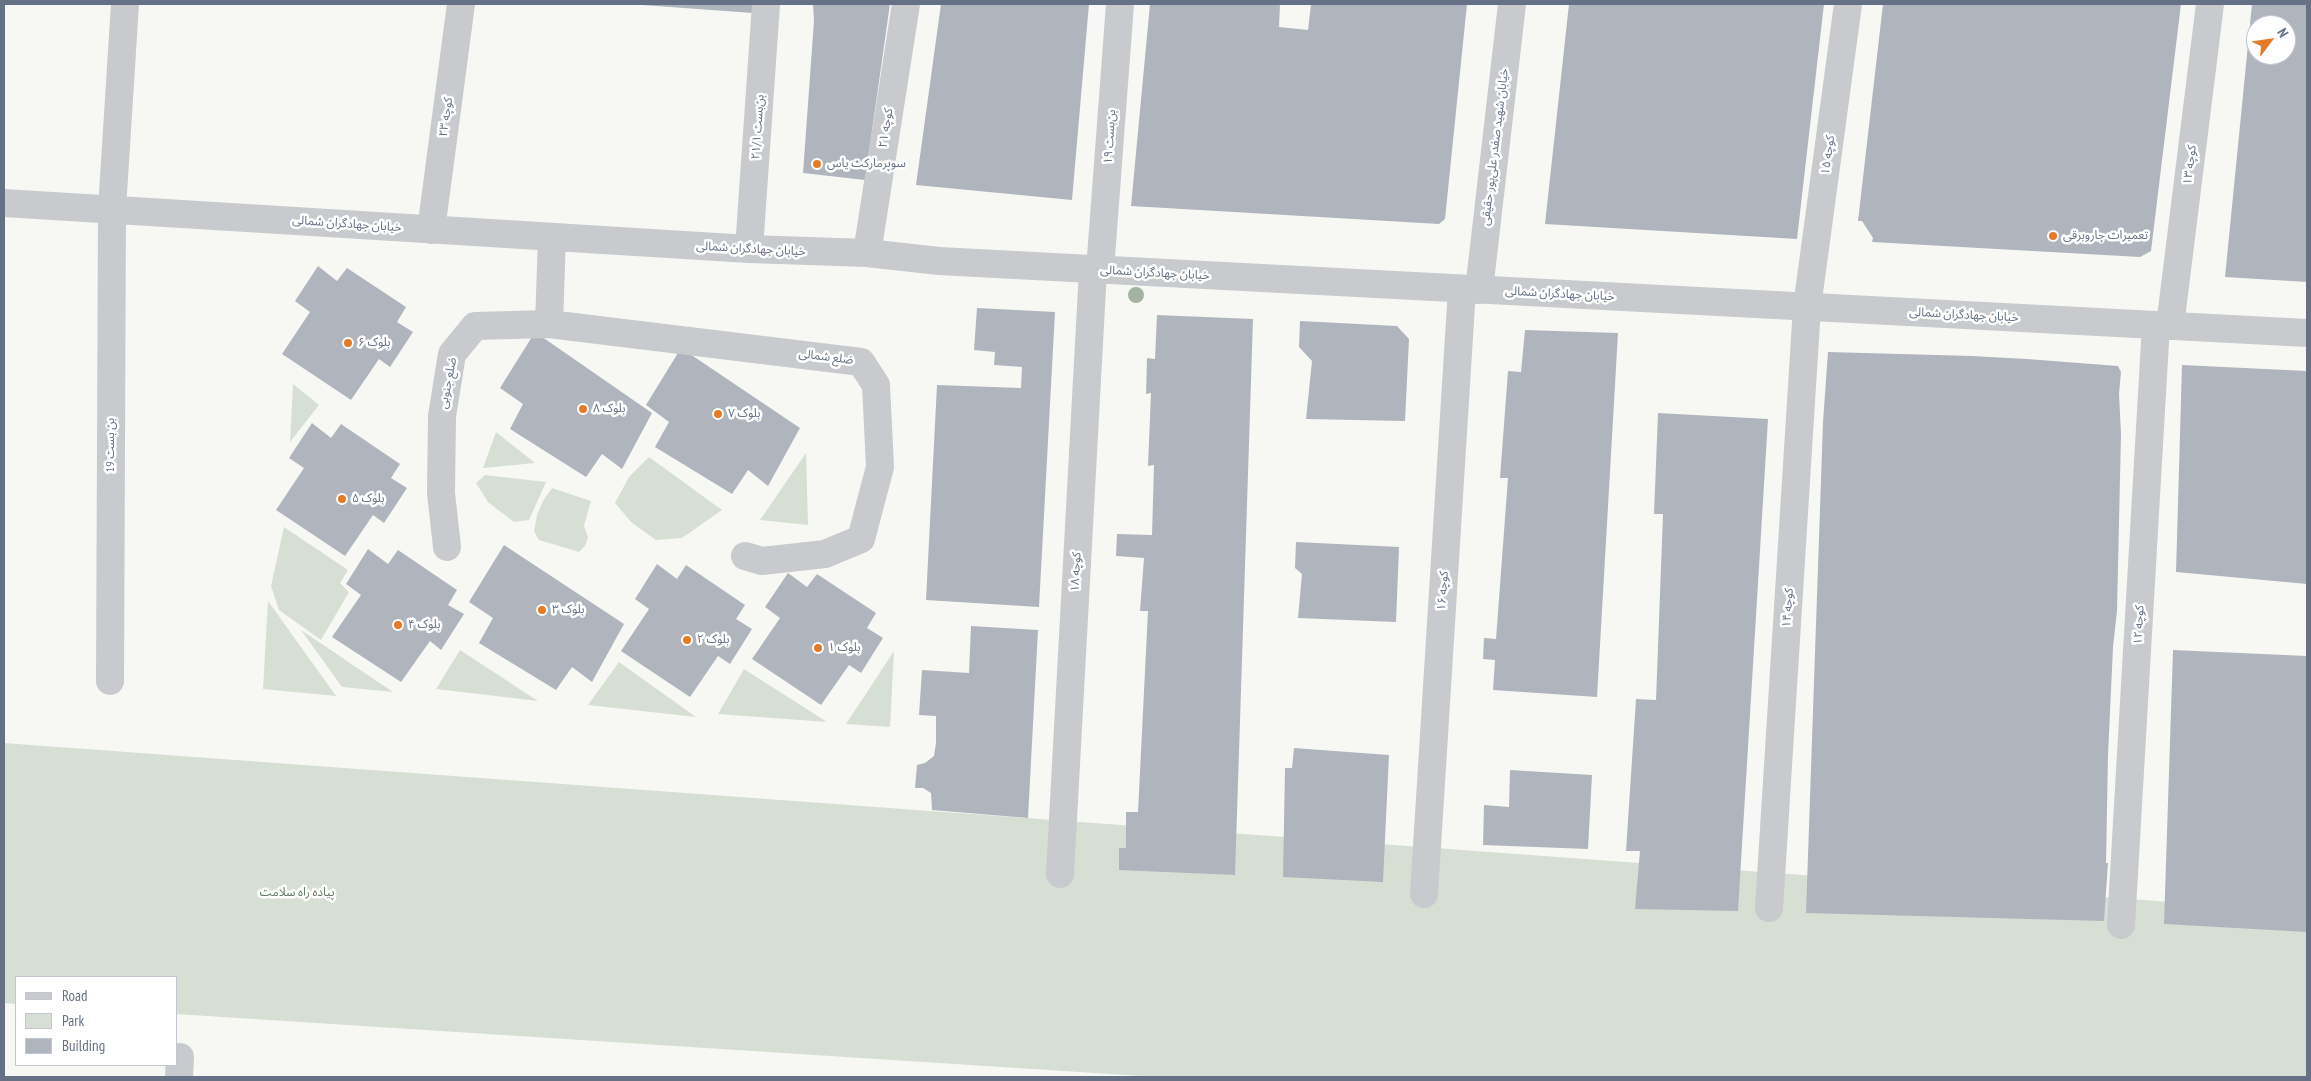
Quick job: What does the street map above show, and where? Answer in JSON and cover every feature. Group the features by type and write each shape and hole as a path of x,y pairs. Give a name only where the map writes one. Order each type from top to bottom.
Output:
{"street":[{"name":"بن بست 19","path":"110,682 112,209 125,4"},
{"name":"کوچه ۲۳","path":"431,230 461,4"},
{"name":"بن‌بست ۲۱/۱","path":"749,249 766,4"},
{"name":"کوچه ۲۱","path":"867,253 906,4"},
{"name":"بن‌بست ۱۹","path":"1097,270 1120,4"},
{"name":"خیابان شهید صفدر علی‌پور حقیقی","path":"1471,289 1512,4"},
{"name":"کوچه ۱۵","path":"1808,307 1848,4"},
{"name":"کوچه ۱۳","path":"2163,326 2210,4"},
{"name":"خیابان جهادگران شمالی","path":"4,203 749,249 867,253 940,261 1097,270 2307,333"},
{"path":"549,324 552,237"},
{"name":"کوچه ۱۸","path":"1060,874 1097,270"},
{"name":"کوچه ۱۶","path":"1424,894 1471,289"},
{"name":"کوچه ۱۴","path":"1769,908 1808,307"},
{"name":"ضلع جنوبی","path":"446,547 441,493 442,416 452,354 475,326 549,324"},
{"name":"ضلع شمالی","path":"549,324 861,362 876,385 880,467 861,539 825,554 762,561 746,556"},
{"name":"کوچه ۱۲","path":"2121,925 2163,326"}],"green space":[{"path":"293,384 319,405 290,442"},
{"path":"496,432 535,463 483,468"},
{"path":"806,453 808,525 760,520"},
{"path":"649,457 722,510 682,538 656,540 631,522 615,503 629,477"},
{"path":"485,475 546,482 529,520 514,522 488,502 476,483"},
{"path":"552,488 591,501 584,526 588,537 585,546 579,552 539,540 534,531 537,515 544,499"},
{"path":"284,527 348,570 340,583 349,592 321,640 279,610 271,586"},
{"path":"268,601 336,696 263,689"},
{"path":"301,630 393,692 342,687"},
{"path":"460,650 538,701 436,689"},
{"path":"894,651 890,727 846,724"},
{"path":"619,662 696,717 588,705"},
{"path":"744,669 827,722 718,714"},
{"name":"پیاده راه سلامت","path":"4,743 2307,912 2307,1077 1157,1077 178,1014 178,976 15,976 15,1004 4,1003"}],"building":[{"path":"628,4 754,4 753,13"},
{"path":"813,4 890,4 865,180 803,173 814,21"},
{"path":"941,4 1089,4 1072,200 916,185"},
{"path":"1150,4 1280,4 1279,27 1308,30 1311,4 1467,4 1445,219 1439,224 1131,206"},
{"path":"1569,4 1824,4 1797,239 1545,224"},
{"path":"1883,4 2181,4 2151,251 2140,257 1872,242 1873,238 1862,221 1858,221"},
{"path":"2252,4 2307,4 2307,282 2225,277 2246,65 2296,65 2296,15 2251,15"},
{"name":"بلوک ۶","path":"318,266 337,281 347,268 406,307 397,322 413,332 390,367 379,359 351,400 282,354 310,312 295,301"},
{"path":"977,308 1055,312 1039,607 926,600 937,385 1021,388 1022,367 994,365 995,352 974,350"},
{"path":"1157,315 1253,319 1235,875 1119,870 1119,848 1126,848 1126,812 1138,812 1148,611 1140,611 1144,558 1116,556 1117,534 1152,535 1154,465 1148,466 1151,393 1146,394 1147,358 1155,359"},
{"path":"1300,321 1397,326 1409,339 1405,421 1306,419 1312,361 1299,347"},
{"path":"1525,330 1618,333 1597,697 1493,690 1495,660 1483,659 1484,638 1496,639 1508,478 1500,478 1508,371 1521,372"},
{"name":"بلوک ۸","path":"535,332 652,413 622,469 602,454 586,477 510,429 523,404 500,388"},
{"name":"بلوک ۷","path":"681,348 800,428 768,486 748,470 732,494 655,447 669,422 646,405"},
{"path":"1828,352 2027,359 2118,366 2121,372 2119,394 2121,434 2117,611 2113,647 2108,755 2106,863 2108,863 2104,921 1806,913 1823,422"},
{"path":"2182,365 2307,371 2307,584 2176,572"},
{"path":"1658,413 1768,419 1738,911 1635,909 1640,851 1626,851 1636,699 1656,700 1663,514 1654,514"},
{"name":"بلوک ۵","path":"312,423 331,438 341,424 400,464 391,478 407,488 384,523 373,515 345,556 276,510 304,468 289,458"},
{"path":"1296,542 1399,547 1396,622 1298,618 1302,574 1295,568"},
{"name":"بلوک ۳","path":"504,545 624,624 592,682 572,667 556,690 479,643 493,618 469,602"},
{"name":"بلوک ۴","path":"368,549 388,564 398,550 457,590 448,605 464,614 441,650 430,641 401,682 332,637 361,595 346,584"},
{"name":"بلوک ۲","path":"657,564 677,579 686,565 745,605 736,619 752,629 730,664 718,656 690,697 621,651 649,609 635,599"},
{"name":"بلوک ۱","path":"788,573 807,587 817,574 876,613 867,628 883,638 861,673 849,665 821,705 752,659 780,618 765,607"},
{"path":"971,626 1038,630 1028,818 932,810 931,793 923,788 915,788 917,765 925,763 934,756 936,743 936,716 919,715 922,670 969,673"},
{"path":"2173,650 2307,656 2307,932 2164,924"},
{"path":"1294,748 1389,755 1383,882 1283,877 1285,768 1292,768"},
{"path":"1510,770 1592,775 1588,849 1483,845 1484,805 1509,807"}],"place":[{"name":"سوپرمارکت یاس","path":"817,164"},
{"name":"تعمیرات جاروبرقی","path":"2053,236"},
{"name":"بلوک ۶","path":"348,343"},
{"name":"بلوک ۸","path":"583,409"},
{"name":"بلوک ۷","path":"718,414"},
{"name":"بلوک ۵","path":"342,499"},
{"name":"بلوک ۳","path":"542,610"},
{"name":"بلوک ۴","path":"398,625"},
{"name":"بلوک ۲","path":"687,640"},
{"name":"بلوک ۱","path":"818,648"}]}
